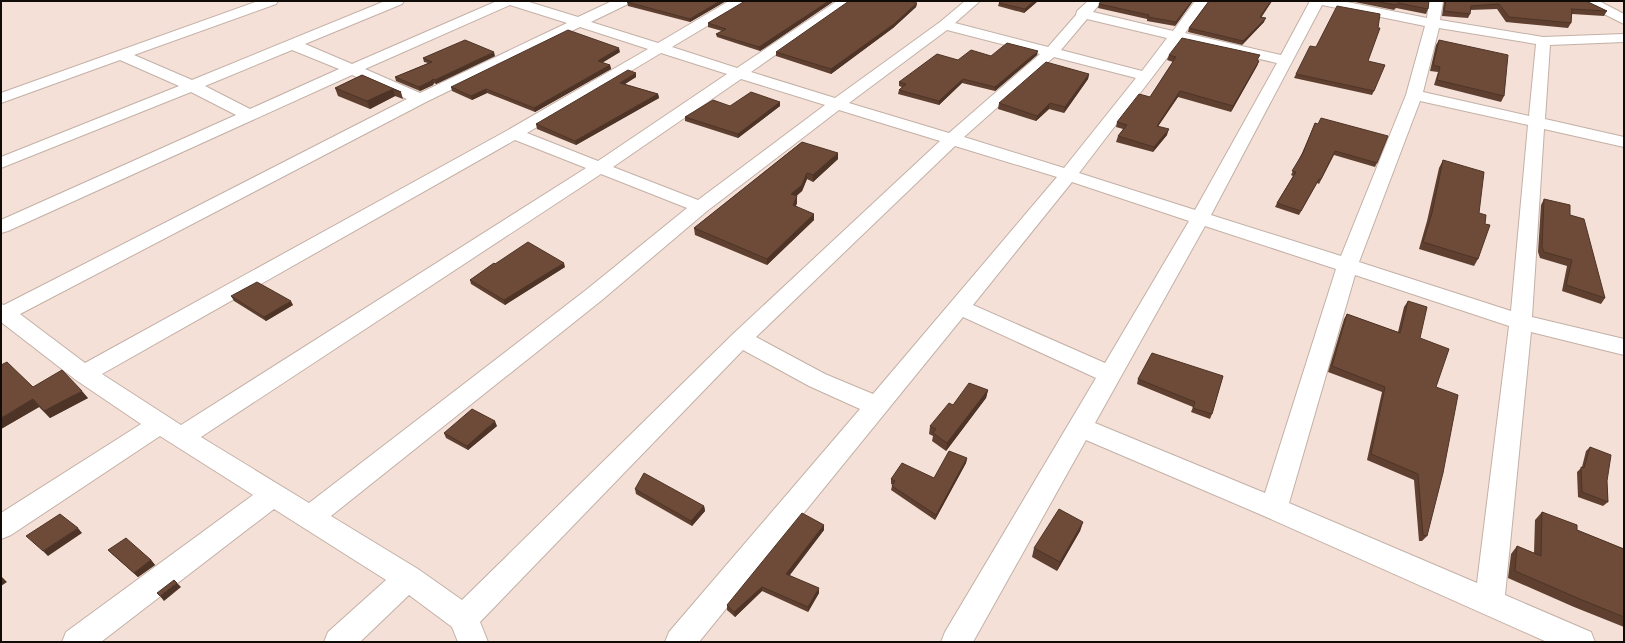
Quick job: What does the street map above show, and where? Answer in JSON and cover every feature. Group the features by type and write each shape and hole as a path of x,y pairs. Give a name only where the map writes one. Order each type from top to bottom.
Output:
{"street":[{"path":"1,98 270,1"},
{"path":"1,164 397,1"},
{"path":"1,227 352,69 508,1"},
{"path":"512,1 658,48 1068,175 1521,322 1624,347"},
{"path":"472,642 464,618 408,578 160,424 84,374 2,313 420,99 623,1"},
{"path":"84,374 514,134 739,1"},
{"path":"182,437 599,168 846,1"},
{"path":"310,517 594,295 700,207 945,25 974,1"},
{"path":"680,642 960,308 1068,175 1202,1"},
{"path":"956,642 1200,218 1286,62 1317,1"},
{"path":"1322,1 1433,23 1543,42 1624,38"},
{"path":"1274,508 1347,266 1414,95 1433,23 1436,1"},
{"path":"1589,1 1624,20"},
{"path":"464,618 741,339 952,139 1051,52 1089,8 1177,35 1286,62"},
{"path":"945,25 1145,76"},
{"path":"1489,603 1521,322 1538,123 1543,42"},
{"path":"291,44 420,99"},
{"path":"121,55 192,86 249,115"},
{"path":"1414,95 1624,142"},
{"path":"514,134 700,207"},
{"path":"960,308 1109,374"},
{"path":"741,339 817,380 877,406"},
{"path":"1,527 160,424"},
{"path":"1080,427 1274,508 1580,642"},
{"path":"77,642 274,494"},
{"path":"339,642 408,578"}],"building":[{"path":"720,1 690,19 627,2"},
{"path":"745,1 829,1 759,47 716,34 726,29 708,23"},
{"path":"849,1 909,1 917,3 894,24 831,69 776,52"},
{"path":"1001,1 1034,1 1025,9 999,3"},
{"path":"1101,1 1192,1 1176,22 1148,17 1149,15 1099,4"},
{"path":"1209,1 1271,1 1260,17 1266,18 1243,41 1189,28"},
{"path":"1374,1 1429,1 1428,9 1398,3 1396,5"},
{"path":"1446,1 1586,1 1607,11 1572,9 1571,23 1509,17 1499,4 1471,6 1470,14 1444,11"},
{"path":"1337,6 1380,14 1378,28 1380,28 1368,61 1385,65 1374,91 1296,74 1310,46 1316,47"},
{"path":"568,30 619,48 598,61 610,65 534,108 486,89 471,96 451,87"},
{"path":"1182,38 1260,55 1257,60 1259,61 1233,106 1180,91 1157,126 1169,129 1154,147 1118,136 1127,125 1117,122 1139,94 1150,97 1176,57 1169,55"},
{"path":"465,40 494,52 435,80 433,79 419,87 395,77 432,62 423,58"},
{"path":"1439,40 1508,55 1504,96 1437,80 1440,67 1433,65"},
{"path":"1007,43 1038,51 995,87 963,79 939,101 899,90 906,84 899,82 937,54 958,60 971,50 991,56"},
{"path":"1046,62 1089,74 1065,107 1050,103 1037,116 999,103"},
{"path":"628,70 636,73 620,83 658,94 575,141 536,124"},
{"path":"362,75 401,92 393,89 367,101 335,88"},
{"path":"751,92 780,102 738,134 685,117 713,100 730,106"},
{"path":"1321,118 1388,136 1377,163 1335,151 1321,179 1319,179 1301,211 1277,203 1296,172 1292,171 1303,153 1315,123 1318,124"},
{"path":"802,142 838,153 813,175 807,173 802,185 791,194 797,196 793,205 814,214 767,259 694,228"},
{"path":"1443,160 1484,172 1479,213 1486,215 1485,224 1490,225 1478,259 1423,242 1432,213"},
{"path":"1544,199 1570,205 1570,215 1584,219 1605,298 1566,285 1572,260 1544,252 1542,247"},
{"path":"528,242 564,263 504,300 470,280 494,263 495,264"},
{"path":"257,282 291,301 264,317 231,296"},
{"path":"1408,301 1427,307 1420,338 1449,349 1436,387 1458,395 1443,473 1427,536 1423,535 1418,474 1371,454 1385,387 1332,366 1347,314 1400,333"},
{"path":"1152,353 1223,376 1212,414 1193,408 1195,402 1138,379"},
{"path":"7,362 33,387 62,370 82,391 44,411 33,399 1,418 1,365"},
{"path":"969,383 988,390 947,443 933,433 936,429 930,426 949,403 953,405"},
{"path":"472,409 495,421 467,446 444,433"},
{"path":"1590,447 1611,455 1607,481 1608,502 1582,492 1581,467 1584,468"},
{"path":"949,451 967,458 936,515 892,486 895,481 891,479 902,463 934,478"},
{"path":"644,473 704,506 691,521 635,489"},
{"path":"1059,509 1083,522 1060,562 1034,548"},
{"path":"1542,512 1577,525 1577,530 1624,549 1624,617 1515,571 1517,546 1541,556"},
{"path":"802,513 824,525 786,574 819,588 808,607 762,587 734,612 727,605"},
{"path":"60,514 78,528 43,551 26,536"},
{"path":"126,538 151,560 134,573 108,550"},
{"path":"174,580 177,583 160,596 157,593"}]}
